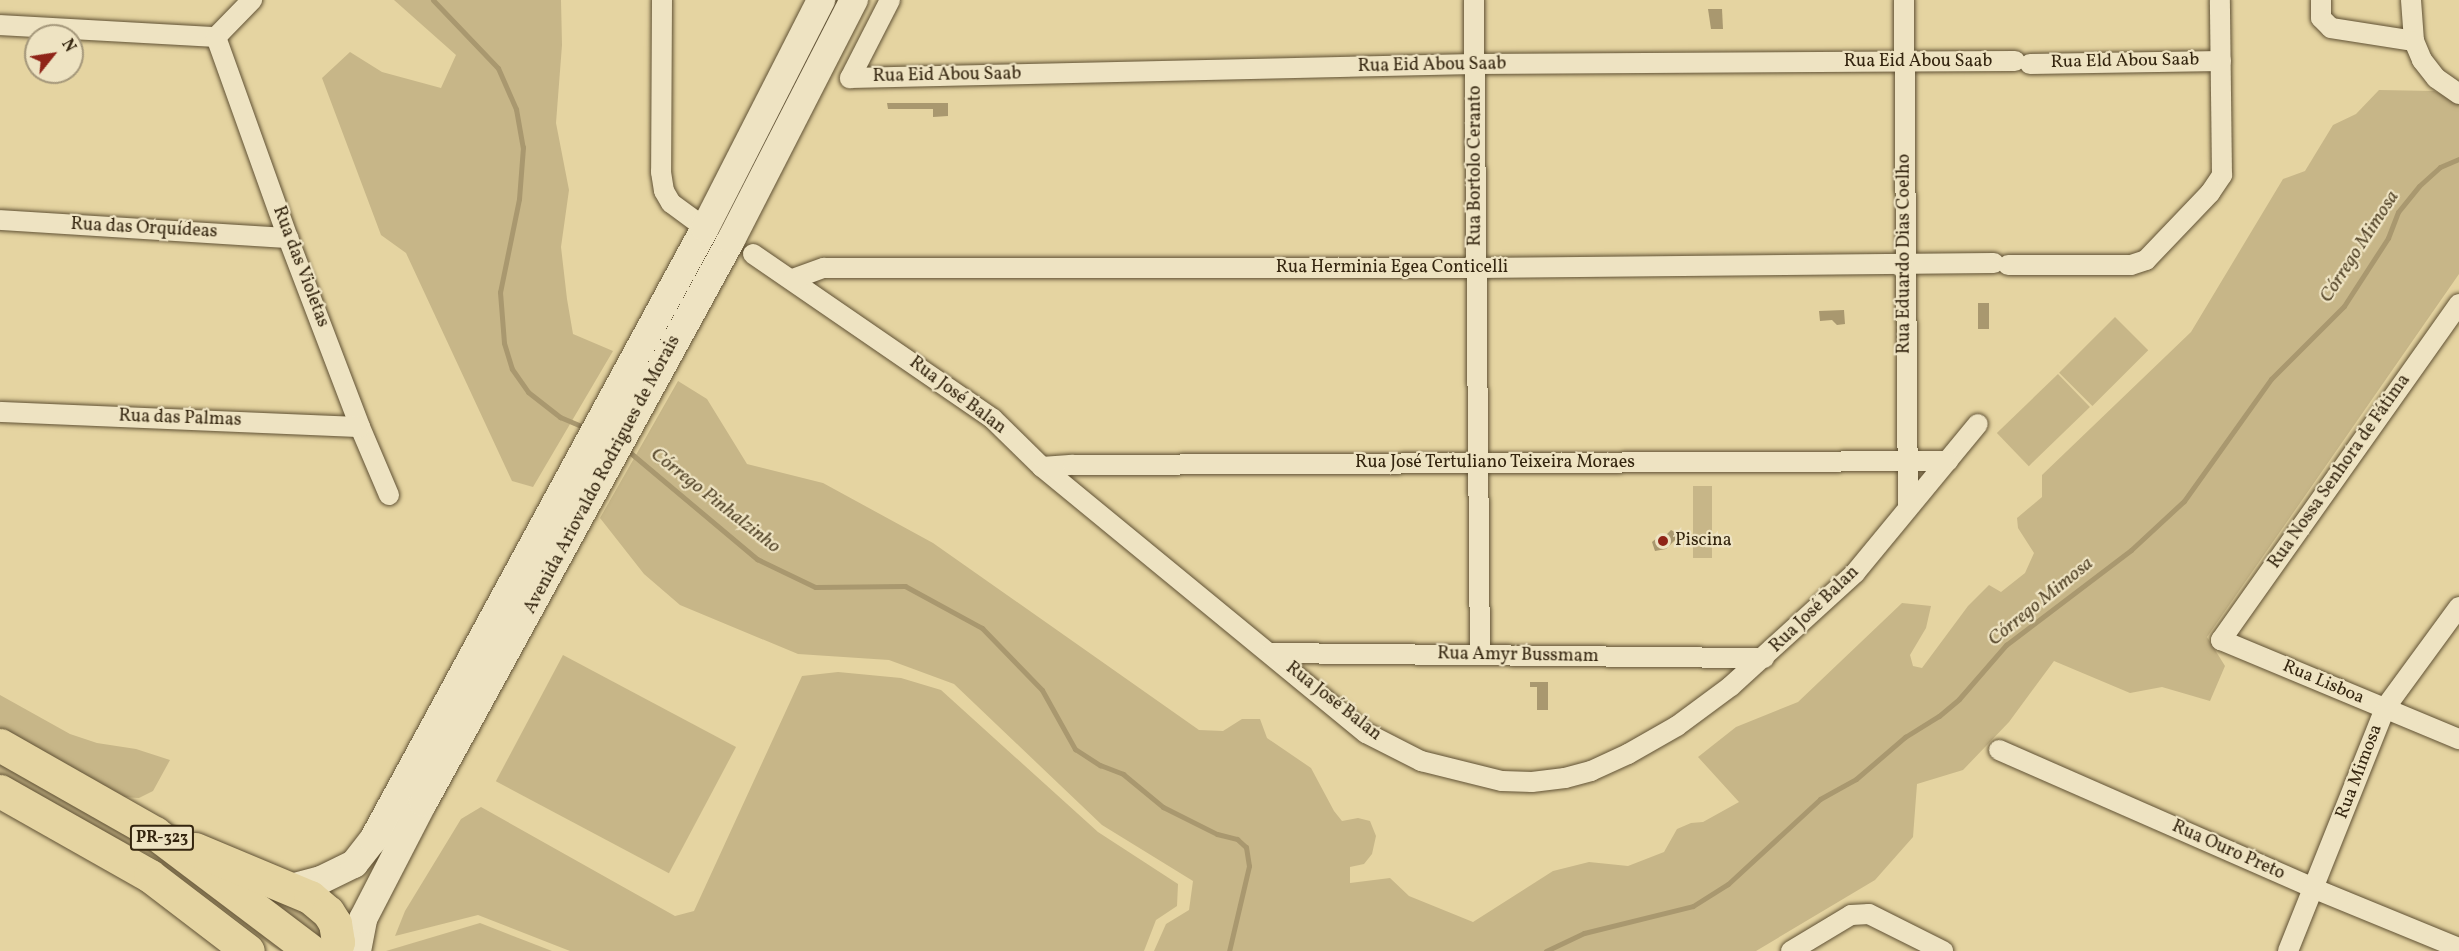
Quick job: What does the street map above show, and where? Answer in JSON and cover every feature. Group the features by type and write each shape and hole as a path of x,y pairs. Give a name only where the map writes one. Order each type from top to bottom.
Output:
{"highway":[{"name":"PR-323","path":"0,745 154,833 311,951"},
{"name":"PR-323","path":"0,791 150,876 248,951"},
{"path":"154,833 310,897 328,912 338,933 335,951"},
{"path":"150,876 272,951"}],"street":[{"path":"0,25 216,37 252,0"},
{"path":"662,0 661,172 664,191 671,203 705,228"},
{"name":"Avenida Ariovaldo Rodrigues de Morais","path":"357,951 363,919 607,438 705,228 821,0"},
{"name":"Avenida Ariovaldo Rodrigues de Morais","path":"291,888 321,880 354,864 373,840 607,438 731,240 854,0"},
{"name":"Rua Eid Abou Saab","path":"890,0 850,78 1475,64 2022,62"},
{"name":"Rua Bortolo Ceranto","path":"1474,0 1480,655"},
{"name":"Rua Eduardo Dias Coelho","path":"1904,0 1908,508"},
{"name":"Rua Herminia Egea Conticelli","path":"793,279 824,268 2131,265 2146,260 2210,193 2222,175 2220,0"},
{"path":"2322,0 2321,18 2331,28 2414,41"},
{"path":"2411,0 2414,41 2422,60 2436,78 2459,94"},
{"name":"Rua das Violetas","path":"216,37 288,238 360,427 389,495"},
{"name":"Rua Eld Abou Saab","path":"2022,62 2221,61"},
{"name":"Rua das Orquídeas","path":"0,220 288,238"},
{"name":"Rua José Balan","path":"753,254 793,279 993,419 1042,467 1271,653 1365,733 1421,761 1473,776 1532,782 1582,774 1628,754 1677,726 1764,658 1855,573 1978,424"},
{"name":"Rua Nossa Senhora de Fátima","path":"2221,640 2459,304"},
{"name":"Rua das Palmas","path":"0,412 360,427"},
{"name":"Rua José Tertuliano Teixeira Moraes","path":"1042,467 1948,461"},
{"name":"Rua Mimosa","path":"2288,951 2385,708 2459,607"},
{"name":"Rua Lisboa","path":"2221,640 2459,740"},
{"name":"Rua Amyr Bussmam","path":"1271,653 1764,658"},
{"name":"Rua Ouro Preto","path":"1999,750 2314,889 2459,948"},
{"path":"1791,951 1851,915 1869,914 1943,951"}],"shaded area":[{"path":"394,0 561,0 562,45 556,123 569,190 561,247 567,299 573,334 613,351 533,487 512,481 406,253 381,235 322,78 350,52 382,72 441,88 456,55"},
{"path":"1708,9 1722,9 1723,29 1711,29"},
{"path":"2379,90 2434,91 2459,102 2459,274 2207,637 2225,666 2210,701 2162,687 2130,693 2054,661 2009,722 1963,770 1917,784 1913,837 1875,880 1756,951 1154,951 1166,924 1189,910 1193,881 1102,825 954,684 889,660 798,654 680,605 644,574 600,518 678,381 707,399 747,464 823,483 933,543 1199,730 1223,731 1242,719 1260,719 1267,738 1311,768 1334,811 1342,821 1358,818 1370,821 1376,836 1372,854 1364,864 1350,867 1350,883 1390,878 1409,896 1473,922 1553,871 1589,862 1628,866 1664,852 1677,829 1691,823 1703,822 1739,802 1698,757 1736,727 1798,702 1902,603 1931,606 1926,628 1910,655 1913,666 1922,668 1968,606 1989,585 2001,592 2025,573 2034,553 2018,528 2017,518 2042,497 2042,475 2191,332 2283,179 2305,171 2333,125 2356,114"},
{"path":"887,103 948,103 948,116 933,117 933,109 888,109"},
{"path":"1978,303 1989,303 1989,329 1978,329"},
{"path":"1844,310 1845,324 1837,325 1832,320 1820,321 1819,311"},
{"path":"2115,317 2148,350 2092,406 2059,373"},
{"path":"2058,374 2090,407 2029,466 1997,433"},
{"path":"1693,486 1712,486 1712,558 1693,558"},
{"name":"Piscina","path":"1671,530 1680,535 1666,549 1655,551 1652,542 1657,538 1662,539"},
{"path":"563,655 736,747 669,873 496,781"},
{"path":"838,672 901,678 941,690 1098,832 1178,884 1177,906 1156,920 1144,951 570,951 478,915 395,936 405,911 461,819 481,807 675,916 694,911 802,676"},
{"path":"1530,682 1548,682 1548,710 1537,710 1537,687 1530,687"},
{"path":"0,695 70,734 97,743 136,749 170,760 153,791 139,798 123,797 0,731"},
{"path":"0,757 115,821 297,951 281,951 272,946 153,857 0,778"},
{"path":"213,869 314,914 327,944"},
{"path":"480,923 552,951 386,951"}],"waterway":[{"name":"Córrego Pinhalzinho","path":"433,0 498,68 516,109 523,147 519,199 500,292 504,343 512,369 528,392 560,417 588,429"},
{"name":"Córrego Mimosa","path":"1546,951 1584,933 1693,906 1728,884 1820,799 1856,779 1905,737 1939,716 1959,699 2006,645 2131,550 2184,501 2271,379 2344,306 2388,238 2398,212 2419,186 2440,167 2459,159"},
{"name":"Córrego Pinhalzinho","path":"627,450 757,559 815,587 905,586 982,628 1042,690 1075,749 1100,765 1123,774 1163,807 1217,834 1237,839 1246,847 1249,866 1229,951"}],"place":[{"name":"Piscina","path":"1663,541"}]}
